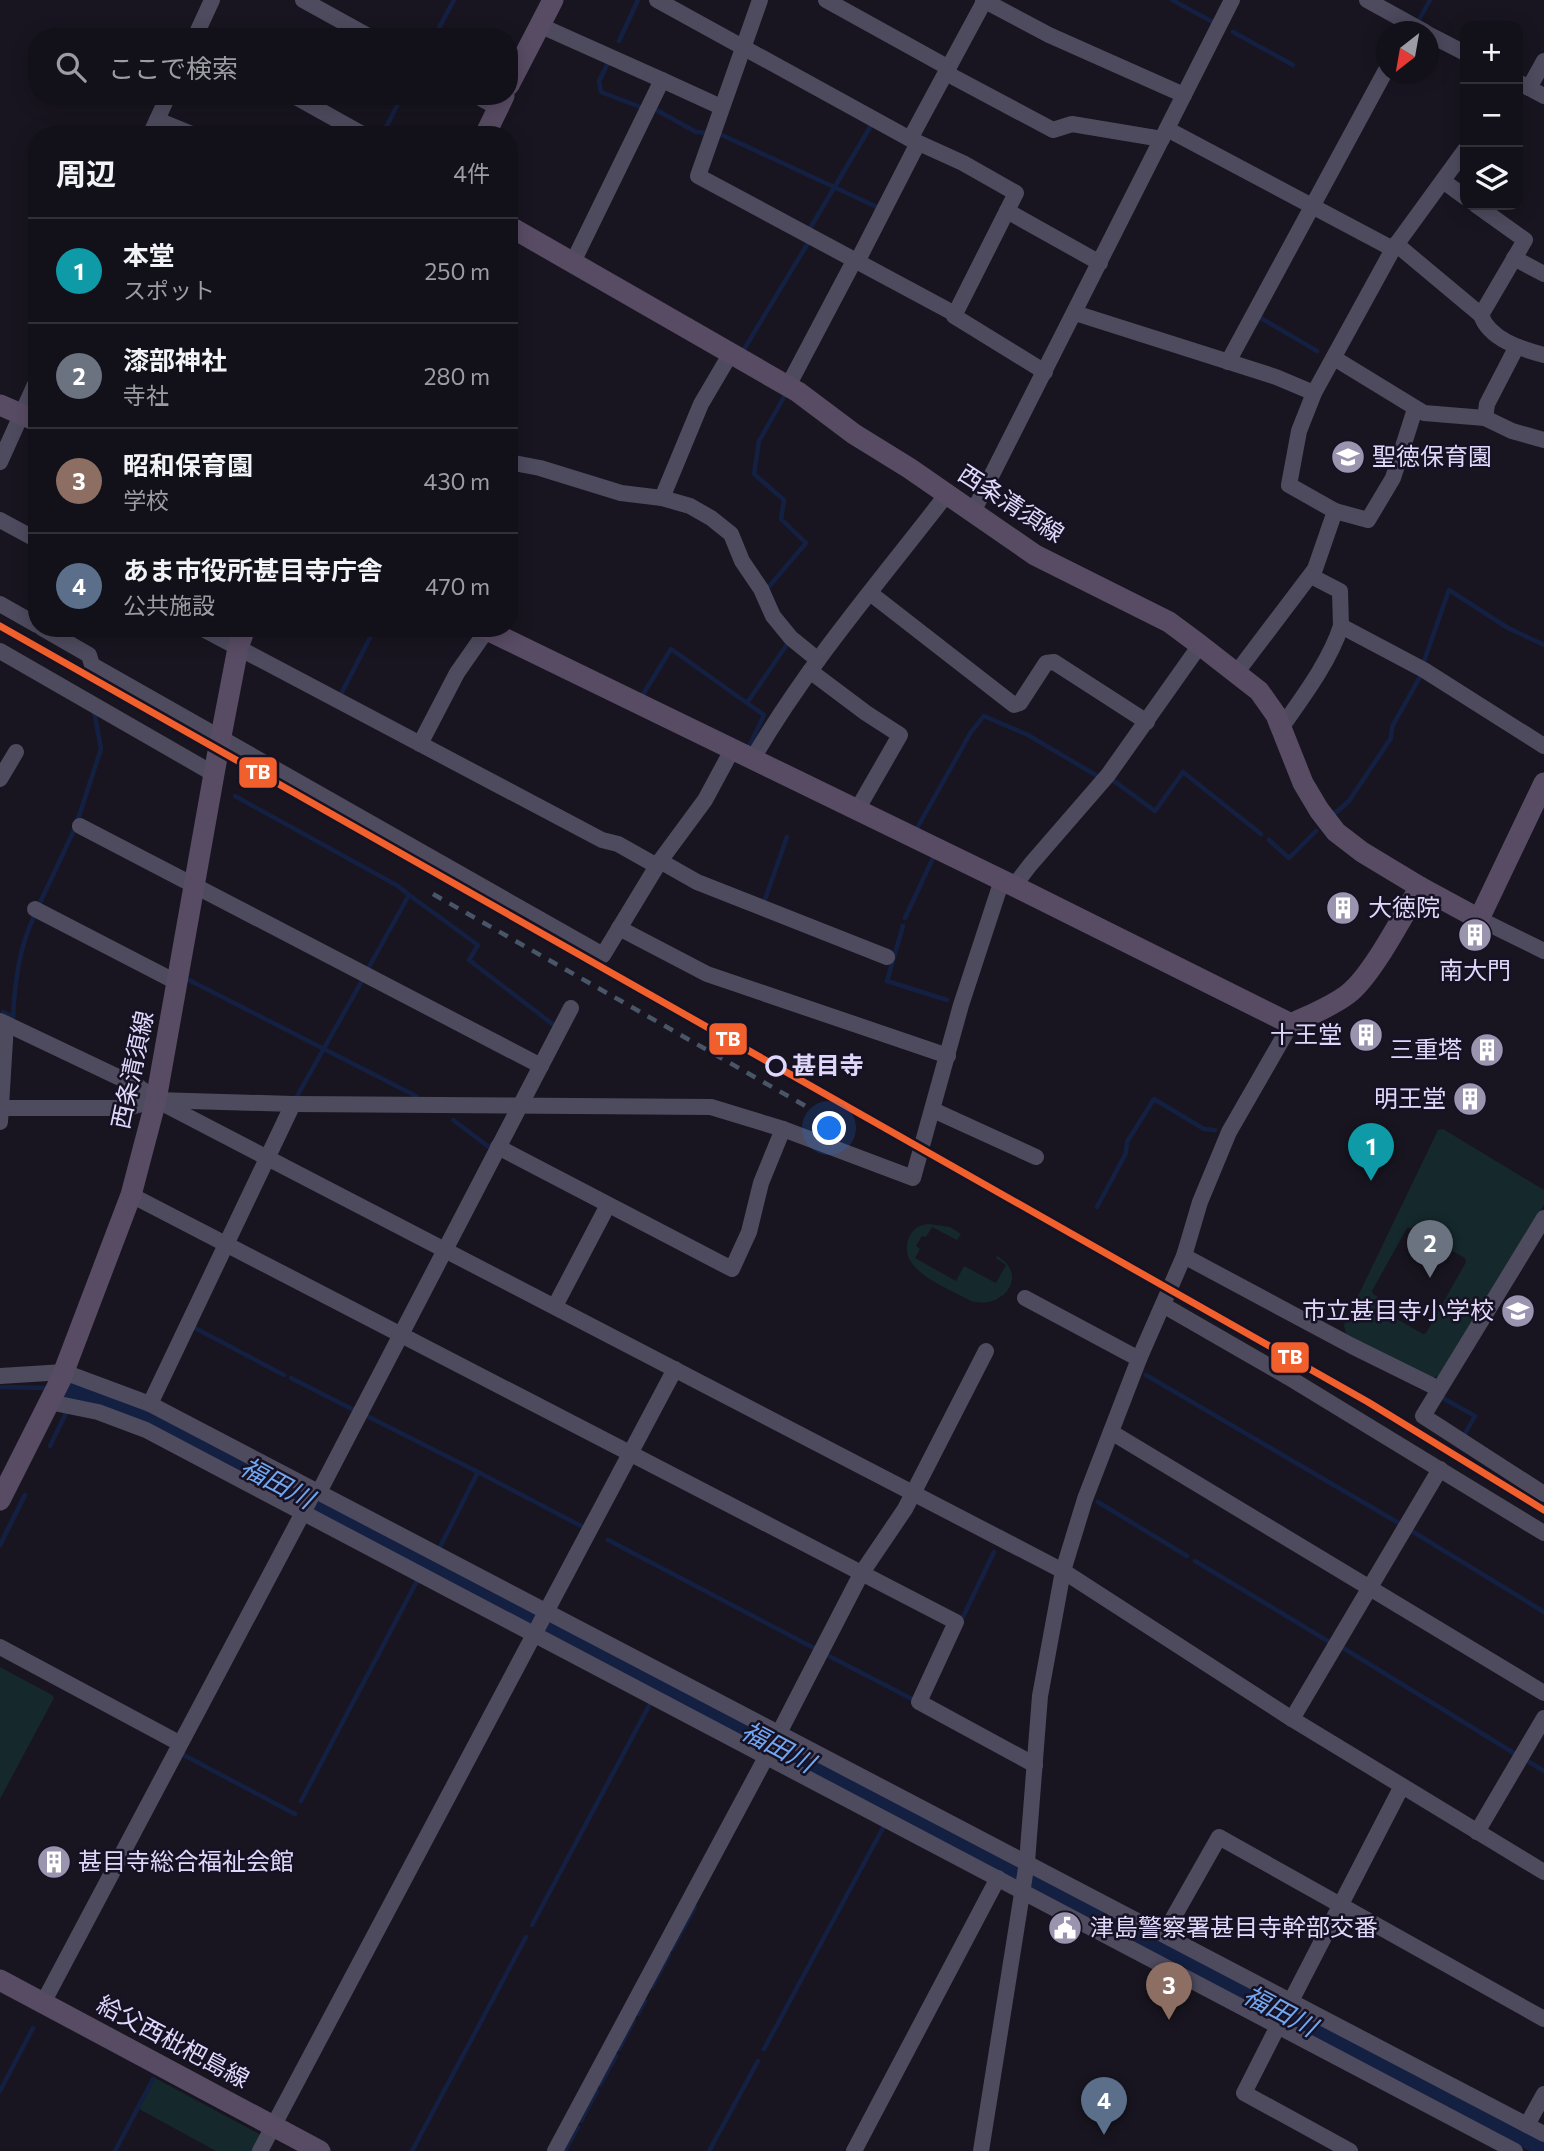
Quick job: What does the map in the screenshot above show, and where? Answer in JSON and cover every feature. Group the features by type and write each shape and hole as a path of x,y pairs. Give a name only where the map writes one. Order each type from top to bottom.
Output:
{"main road":[{"path":"518,67 553,0"},
{"path":"489,126 500,105"},
{"name":"西条清須線","path":"518,231 788,386 854,434 1035,555 1168,622 1259,691 1276,715 1303,783 1336,832 1362,852 1479,919"},
{"path":"0,405 28,417"},
{"path":"501,637 1291,1024 1349,994 1365,977 1420,887"},
{"name":"西条清須線","path":"0,1500 56,1388 131,1195 156,1100 221,737 242,638"},
{"path":"1479,919 1544,783"},
{"name":"給父西枇杷島線","path":"0,1980 320,2151"}],"street":[{"path":"199,28 212,0"},
{"path":"303,0 353,28"},
{"path":"657,0 914,141 963,163 1016,193 955,314"},
{"path":"760,0 720,107 698,176 955,314 954,316 1045,373"},
{"path":"826,0 1053,130 1072,124 1164,134 1394,246 1481,315 1484,324 1516,348 1544,355"},
{"path":"788,386 855,262 947,70 984,0 1049,35 1184,95"},
{"path":"973,512 1232,0"},
{"path":"1367,0 1403,21"},
{"path":"539,25 720,107"},
{"path":"1439,41 1460,51"},
{"path":"1530,89 1544,61"},
{"path":"573,262 662,80"},
{"path":"1228,362 1379,84"},
{"path":"153,126 164,105"},
{"path":"310,105 348,126"},
{"path":"1415,409 1393,478 1368,520 1335,511 1289,485 1299,431 1314,393 1394,246 1460,157"},
{"path":"1443,181 1460,193"},
{"path":"1481,315 1525,240 1483,210"},
{"path":"1007,211 1100,263"},
{"path":"1514,258 1544,274"},
{"path":"1075,313 1276,377 1314,393"},
{"path":"1485,418 1487,404 1516,348"},
{"path":"662,498 702,404 731,353"},
{"path":"1334,358 1424,413 1485,418 1512,431 1544,440"},
{"path":"0,462 28,419"},
{"path":"518,464 621,493 662,498 690,506 732,534 742,561 761,589 773,616 791,638 814,665 866,713 900,735 857,810"},
{"path":"752,760 777,717 814,665 947,494"},
{"path":"1237,672 1311,576 1335,511"},
{"path":"0,520 28,535"},
{"path":"1281,728 1338,638 1341,626 1340,592 1311,576"},
{"path":"870,593 1014,705 1020,703 1046,663 1054,662 1147,722"},
{"path":"0,604 28,620"},
{"path":"1341,626 1424,670 1544,746"},
{"path":"58,637 89,655 92,664 603,955 658,863 705,800 732,750"},
{"path":"420,744 457,673 480,637"},
{"path":"242,638 420,744 658,863 697,882 887,957"},
{"path":"1200,645 1108,775 1030,865 1008,883 961,1005 913,1178 783,1129 711,1107 293,1104 156,1100 127,1108 1,1113 3,1022 139,1087 156,1100 1063,1571 1292,1719 1544,1872"},
{"path":"0,651 214,775"},
{"path":"0,779 16,752"},
{"path":"80,826 541,1066"},
{"path":"35,909 178,983"},
{"path":"1479,919 1544,951"},
{"path":"619,928 707,974 948,1056"},
{"path":"43,2003 179,1743 400,1335 571,1008"},
{"path":"981,2151 1027,1862 1040,1696 1063,1571 1085,1499 1139,1359 1184,1256 1200,1202 1229,1132 1291,1024"},
{"path":"150,1404 293,1104"},
{"path":"933,1110 1037,1157"},
{"path":"498,1147 732,1269 749,1232 761,1183 783,1129"},
{"path":"131,1195 956,1622 919,1702 1035,1765"},
{"path":"555,1307 608,1205"},
{"path":"1544,1218 1423,1416 1544,1494"},
{"path":"1184,1256 1439,1390"},
{"path":"1024,1298 1139,1359"},
{"path":"1163,1305 1288,1377 1544,1533"},
{"path":"555,2151 779,1733 860,1574 914,1493 986,1351"},
{"path":"260,2151 675,1369"},
{"path":"0,1376 150,1404 1544,2134"},
{"path":"56,1388 98,1412 121,1419 303,1511 1022,1888 1515,2151"},
{"path":"1111,1432 1544,1693"},
{"path":"1292,1719 1440,1469"},
{"path":"0,1647 179,1743"},
{"path":"1477,1832 1544,1718"},
{"path":"1291,2001 1402,1786"},
{"path":"1164,1934 1219,1837 1544,2019"},
{"path":"854,2151 999,1878"},
{"path":"1278,2026 1244,2093 1350,2151"},
{"path":"1527,2125 1544,2094"}],"green space":[{"path":"1443,1129 1544,1190 1544,1205 1441,1376 1430,1378 1346,1335 1344,1325 1438,1130","holes":["1407,1228 1465,1258 1466,1262 1423,1334 1390,1315 1391,1305 1372,1291"]},
{"path":"929,1224 950,1227 961,1234 957,1240 932,1227 916,1246 920,1249 915,1258 956,1281 964,1266 996,1283 1006,1265 996,1258 997,1256 1007,1264 1011,1272 1012,1281 1002,1296 983,1302 971,1301 918,1270 907,1251 908,1240 916,1228"},
{"path":"0,1667 54,1698 0,1799"},
{"path":"155,2078 265,2137 257,2151 216,2151 139,2109"}],"water":[{"path":"65,1380 128,1400 1544,2142 1544,2151 1530,2151 149,1425 56,1398"}],"waterway":[{"path":"439,28 454,0"},
{"path":"619,41 638,0"},
{"path":"1172,0 1211,21"},
{"path":"1420,18 1430,0"},
{"path":"1233,32 1293,65"},
{"path":"609,61 599,81 601,92 643,108"},
{"path":"387,126 397,105"},
{"path":"651,107 696,132 707,133"},
{"path":"809,230 872,124"},
{"path":"722,135 879,208"},
{"path":"743,351 808,243"},
{"path":"1259,317 1317,351"},
{"path":"766,590 806,543 781,519 784,500 754,474 759,441 784,397"},
{"path":"1423,664 1449,590 1508,628 1544,645"},
{"path":"340,696 370,637"},
{"path":"748,749 764,715 747,703 788,643"},
{"path":"642,696 671,649 747,703"},
{"path":"1333,815 1349,801 1391,738 1392,727 1421,675"},
{"path":"38,907 75,828 101,749 94,711"},
{"path":"916,830 971,732 984,716 1028,735 1099,777"},
{"path":"1114,781 1155,811 1183,772 1261,834"},
{"path":"235,796 398,886 409,895 369,967"},
{"path":"1269,840 1289,858 1316,831"},
{"path":"764,902 787,837"},
{"path":"905,918 933,858"},
{"path":"409,895 478,945 469,960 555,1026"},
{"path":"3,1012 13,1017 19,964 35,914"},
{"path":"903,926 887,981 947,1000"},
{"path":"296,1098 363,979"},
{"path":"189,980 416,1096"},
{"path":"1097,1207 1126,1153 1127,1142 1154,1099 1204,1129 1215,1130"},
{"path":"453,1120 489,1147"},
{"path":"193,1327 284,1375"},
{"path":"1146,1375 1402,1525"},
{"path":"291,1378 356,1411"},
{"name":"福田川","path":"0,1387 48,1388"},
{"path":"1441,1397 1475,1416 1463,1437"},
{"path":"50,1446 67,1411"},
{"path":"369,1417 478,1472"},
{"path":"439,1549 478,1472 585,1528"},
{"path":"0,1545 25,1495"},
{"path":"1098,1502 1187,1556"},
{"path":"1410,1530 1544,1612"},
{"path":"608,1540 814,1648"},
{"path":"961,1621 994,1552"},
{"path":"1195,1561 1331,1643"},
{"path":"301,1801 417,1581"},
{"path":"1340,1646 1517,1755"},
{"path":"827,1655 914,1700"},
{"path":"532,1925 650,1704"},
{"path":"179,1755 180,1753 295,1814"},
{"path":"1526,1760 1544,1771"},
{"path":"764,2049 884,1826"},
{"path":"672,1949 695,1907"},
{"path":"412,2151 526,1937"},
{"path":"652,1987 669,1955"},
{"path":"638,2014 645,2001"},
{"path":"619,2049 634,2020"},
{"path":"0,2091 33,2028"},
{"path":"600,2085 616,2056"},
{"path":"709,2151 758,2061"},
{"path":"115,2151 153,2079"},
{"path":"581,2121 597,2091"},
{"path":"565,2151 578,2127"}],"railway":[{"path":"433,894 809,1108"}],"transit line":[{"name":"TB","path":"0,626 1368,1402 1544,1510"}],"place":[{"name":"聖徳保育園","path":"1348,457"},
{"name":"大徳院","path":"1343,908"},
{"name":"南大門","path":"1475,935"},
{"name":"十王堂","path":"1366,1035"},
{"name":"三重塔","path":"1487,1050"},
{"name":"甚目寺","path":"776,1066"},
{"name":"明王堂","path":"1470,1099"},
{"name":"本堂","path":"1371,1181"},
{"name":"漆部神社","path":"1430,1278"},
{"name":"市立甚目寺小学校","path":"1518,1311"},
{"name":"甚目寺総合福祉会館","path":"54,1862"},
{"name":"津島警察署甚目寺幹部交番","path":"1065,1928"},
{"name":"昭和保育園","path":"1169,2020"},
{"name":"あま市役所甚目寺庁舎","path":"1104,2135"}]}
